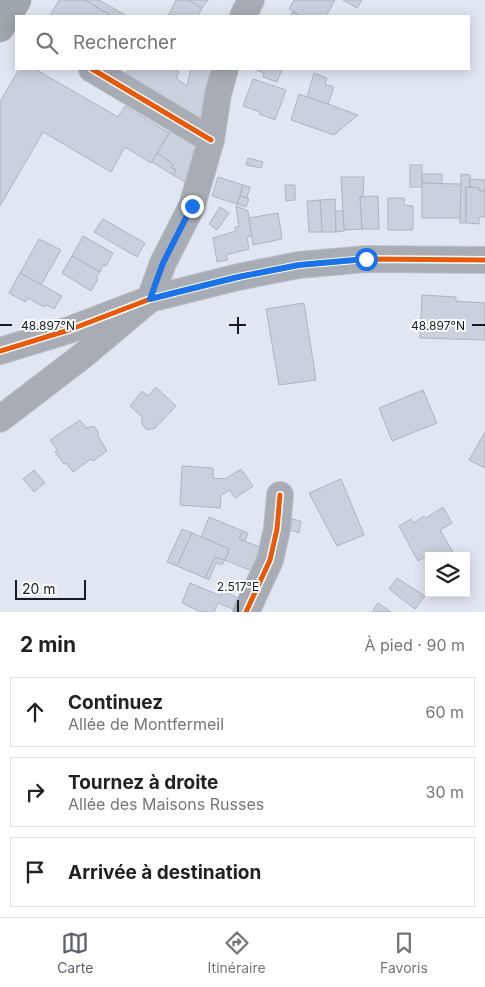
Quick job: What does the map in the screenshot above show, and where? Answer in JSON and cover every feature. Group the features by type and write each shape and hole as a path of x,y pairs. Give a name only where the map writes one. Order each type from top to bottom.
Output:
{"street":[{"path":"243,15 250,0"},
{"path":"94,70 211,140"},
{"path":"0,419 81,357 150,299 163,263 192,206 211,140 218,94 225,70"},
{"path":"0,351 69,330 150,299 238,277 299,265 366,259 485,260"},
{"path":"246,612 270,560 277,529 280,496"}],"building":[{"path":"59,0 85,0 110,15 51,15"},
{"path":"85,0 99,0 125,15 110,15"},
{"path":"176,0 188,0 202,8 198,15 168,15"},
{"path":"188,0 208,0 202,8"},
{"path":"294,0 335,0 327,15 299,15 289,9"},
{"path":"343,0 362,0 357,8"},
{"path":"18,70 37,70 118,117 125,106 169,133 151,163 125,147 111,172 43,132 0,206 0,102"},
{"path":"128,70 176,70 179,72 176,78 187,86 191,70 215,70 202,120 126,74"},
{"path":"256,70 282,70 277,82 263,77 264,73"},
{"path":"314,73 327,78 325,84 334,87 328,104 307,97"},
{"path":"253,79 286,90 275,120 243,106"},
{"path":"299,94 358,115 334,135 291,120"},
{"path":"173,127 202,143 192,186 173,175 176,170 172,168 173,164 157,153"},
{"path":"157,153 173,164 172,168 176,170 173,175 152,162"},
{"path":"248,158 263,162 261,168 246,165"},
{"path":"410,165 422,165 422,187 410,187"},
{"path":"422,174 442,174 442,184 422,183"},
{"path":"461,174 470,175 470,187 466,187 466,223 460,223"},
{"path":"218,177 243,185 237,204 212,196"},
{"path":"341,177 364,177 363,196 360,197 362,229 344,230"},
{"path":"470,179 485,180 485,191 479,191 479,188 470,187"},
{"path":"422,183 461,184 460,218 422,218"},
{"path":"243,185 250,187 247,198 240,196"},
{"path":"285,185 295,185 295,200 286,201"},
{"path":"466,187 479,188 479,191 485,191 485,217 479,217 479,224 466,223"},
{"path":"240,196 249,199 246,207 237,204"},
{"path":"378,196 379,229 362,229 360,197"},
{"path":"388,198 404,198 404,205 413,206 413,230 388,230"},
{"path":"335,199 336,232 322,232 320,200"},
{"path":"320,200 322,232 309,232 307,201"},
{"path":"236,206 248,211 252,236 247,237 249,249 226,255 228,260 217,262 213,238 236,231 235,227 239,227"},
{"path":"220,207 229,213 217,230 209,224"},
{"path":"335,211 343,211 344,231 336,232"},
{"path":"278,213 282,239 253,245 249,218"},
{"path":"103,219 145,243 137,257 94,232"},
{"path":"83,236 113,253 106,266 103,265 100,272 72,256"},
{"path":"39,239 61,250 41,285 20,273"},
{"path":"72,256 100,272 91,291 62,273"},
{"path":"20,273 62,296 54,309 46,305 44,307 28,298 25,302 9,293"},
{"path":"422,295 456,297 456,301 485,303 485,340 420,338"},
{"path":"304,303 316,380 279,385 266,309"},
{"path":"156,387 176,406 155,428 147,430 142,424 142,417 130,406 142,391 148,396"},
{"path":"423,390 437,423 392,441 379,408"},
{"path":"80,420 86,428 94,426 107,451 93,461 91,459 73,472 55,452 57,450 50,440"},
{"path":"485,432 485,468 469,460"},
{"path":"182,466 213,468 213,478 225,479 241,469 253,486 235,498 230,490 221,495 220,508 180,505"},
{"path":"34,470 45,483 34,492 23,479"},
{"path":"341,479 364,535 337,546 309,493"},
{"path":"443,507 452,523 440,530 453,552 425,552 425,557 418,561 399,526 411,519 413,523 424,516 426,518"},
{"path":"209,517 243,531 239,539 263,548 254,572 225,560 229,549 201,537"},
{"path":"292,519 301,521 299,533 290,530"},
{"path":"182,529 192,533 177,566 167,562"},
{"path":"243,531 248,533 245,541 239,539"},
{"path":"192,533 229,549 225,560 215,557 205,578 177,566"},
{"path":"215,557 225,560 222,565 216,563 209,580 205,578"},
{"path":"397,578 425,596 415,609 389,589"},
{"path":"190,583 221,596 222,591 241,599 235,610 218,603 214,612 201,612 182,603"},
{"path":"378,603 391,612 372,612"}],"cycle path":[{"path":"94,70 211,140"},
{"path":"0,351 69,330 150,299 238,277 299,265 366,259 485,260"},
{"path":"246,612 270,560 277,529 280,495"}],"route":[{"path":"192,206 163,263 150,299 238,277 299,265 366,259"}]}
